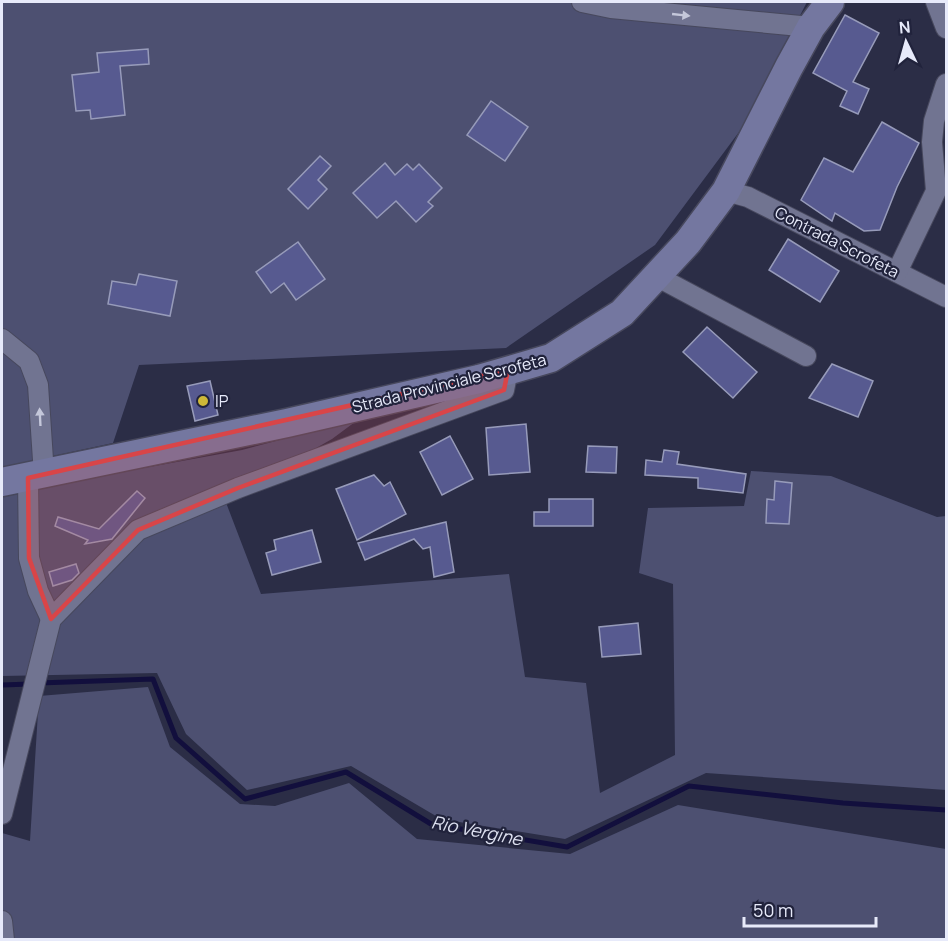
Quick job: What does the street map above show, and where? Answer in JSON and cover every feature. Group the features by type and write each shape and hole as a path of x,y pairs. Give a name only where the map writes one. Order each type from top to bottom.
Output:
{"street":[{"path":"582,2 610,8 811,27"},
{"name":"Strada Provinciale Scrofeta","path":"24,478 297,421 551,358 622,313 688,243 726,191 811,27 830,2"},
{"path":"936,2 946,28"},
{"path":"897,272 936,191 932,142 945,94"},
{"name":"Contrada Scrofeta","path":"726,191 748,197 946,297"},
{"path":"656,276 806,356"},
{"path":"2,339 29,361 38,385 24,478 29,558 38,591 51,619"},
{"path":"2,814 51,619 138,530 238,488 504,390 508,370"},
{"path":"2,921 4,939"}],"highlighted area":[{"path":"508,370 504,390 238,488 138,530 51,619 29,558 28,478"}],"shaded area":[{"path":"2,2 807,2 742,128 655,245 506,348 139,365 113,443 2,467"},
{"path":"359,419 332,439 225,500 261,594 509,574 525,677 586,683 600,793 675,755 673,584 639,573 648,508 744,506 751,471 831,476 937,517 946,516 946,790 706,773 565,839 441,819 351,766 247,790 186,734 157,673 2,676 2,494 242,450"},
{"path":"148,687 170,747 240,804 275,806 349,783 417,839 570,854 678,805 946,849 946,939 2,939 2,833 30,841 39,696"}],"building":[{"path":"845,15 879,33 853,82 869,89 858,114 840,106 847,91 813,73"},
{"path":"148,49 149,64 120,66 125,115 91,119 90,110 76,111 72,75 99,72 97,53"},
{"path":"491,101 528,127 505,161 467,135"},
{"path":"882,122 919,143 897,187 880,230 864,231 835,213 832,221 801,200 824,158 853,172"},
{"path":"320,156 331,166 318,180 327,189 308,209 288,189"},
{"path":"385,163 395,175 407,164 413,170 419,164 442,188 428,202 433,206 416,222 396,201 377,218 353,193"},
{"path":"788,239 839,271 820,302 769,270"},
{"path":"298,242 325,279 296,300 284,283 271,293 256,272"},
{"path":"139,274 177,281 170,316 108,304 112,281 136,285"},
{"path":"707,327 757,372 733,398 683,352"},
{"path":"832,364 873,381 858,417 809,398"},
{"name":"IP","path":"210,381 218,415 195,421 187,386"},
{"path":"526,424 530,472 489,475 486,428"},
{"path":"450,436 473,479 442,495 420,452"},
{"path":"588,446 617,447 616,473 586,472"},
{"path":"664,450 679,452 677,464 746,474 743,493 698,488 698,478 645,475 646,460 662,462"},
{"path":"374,475 384,486 390,482 406,514 357,540 336,489"},
{"path":"775,481 792,483 789,524 766,523 767,499 774,500"},
{"path":"137,491 145,498 112,539 85,544 88,540 55,526 58,517 99,529"},
{"path":"549,499 593,499 593,526 534,526 534,512 549,512"},
{"path":"446,522 454,572 434,577 430,547 423,549 414,539 365,560 358,543"},
{"path":"312,530 321,562 272,575 266,553 276,550 274,540"},
{"path":"76,564 79,573 72,580 53,586 49,572"},
{"path":"638,623 641,654 602,657 599,627"}],"waterway":[{"name":"Rio Vergine","path":"39,683 153,679 176,738 245,799 346,772 431,824 567,847 689,786 843,803 946,810"},
{"name":"Rio Vergine","path":"2,685 30,684"}],"place":[{"name":"IP","path":"203,401"}]}
